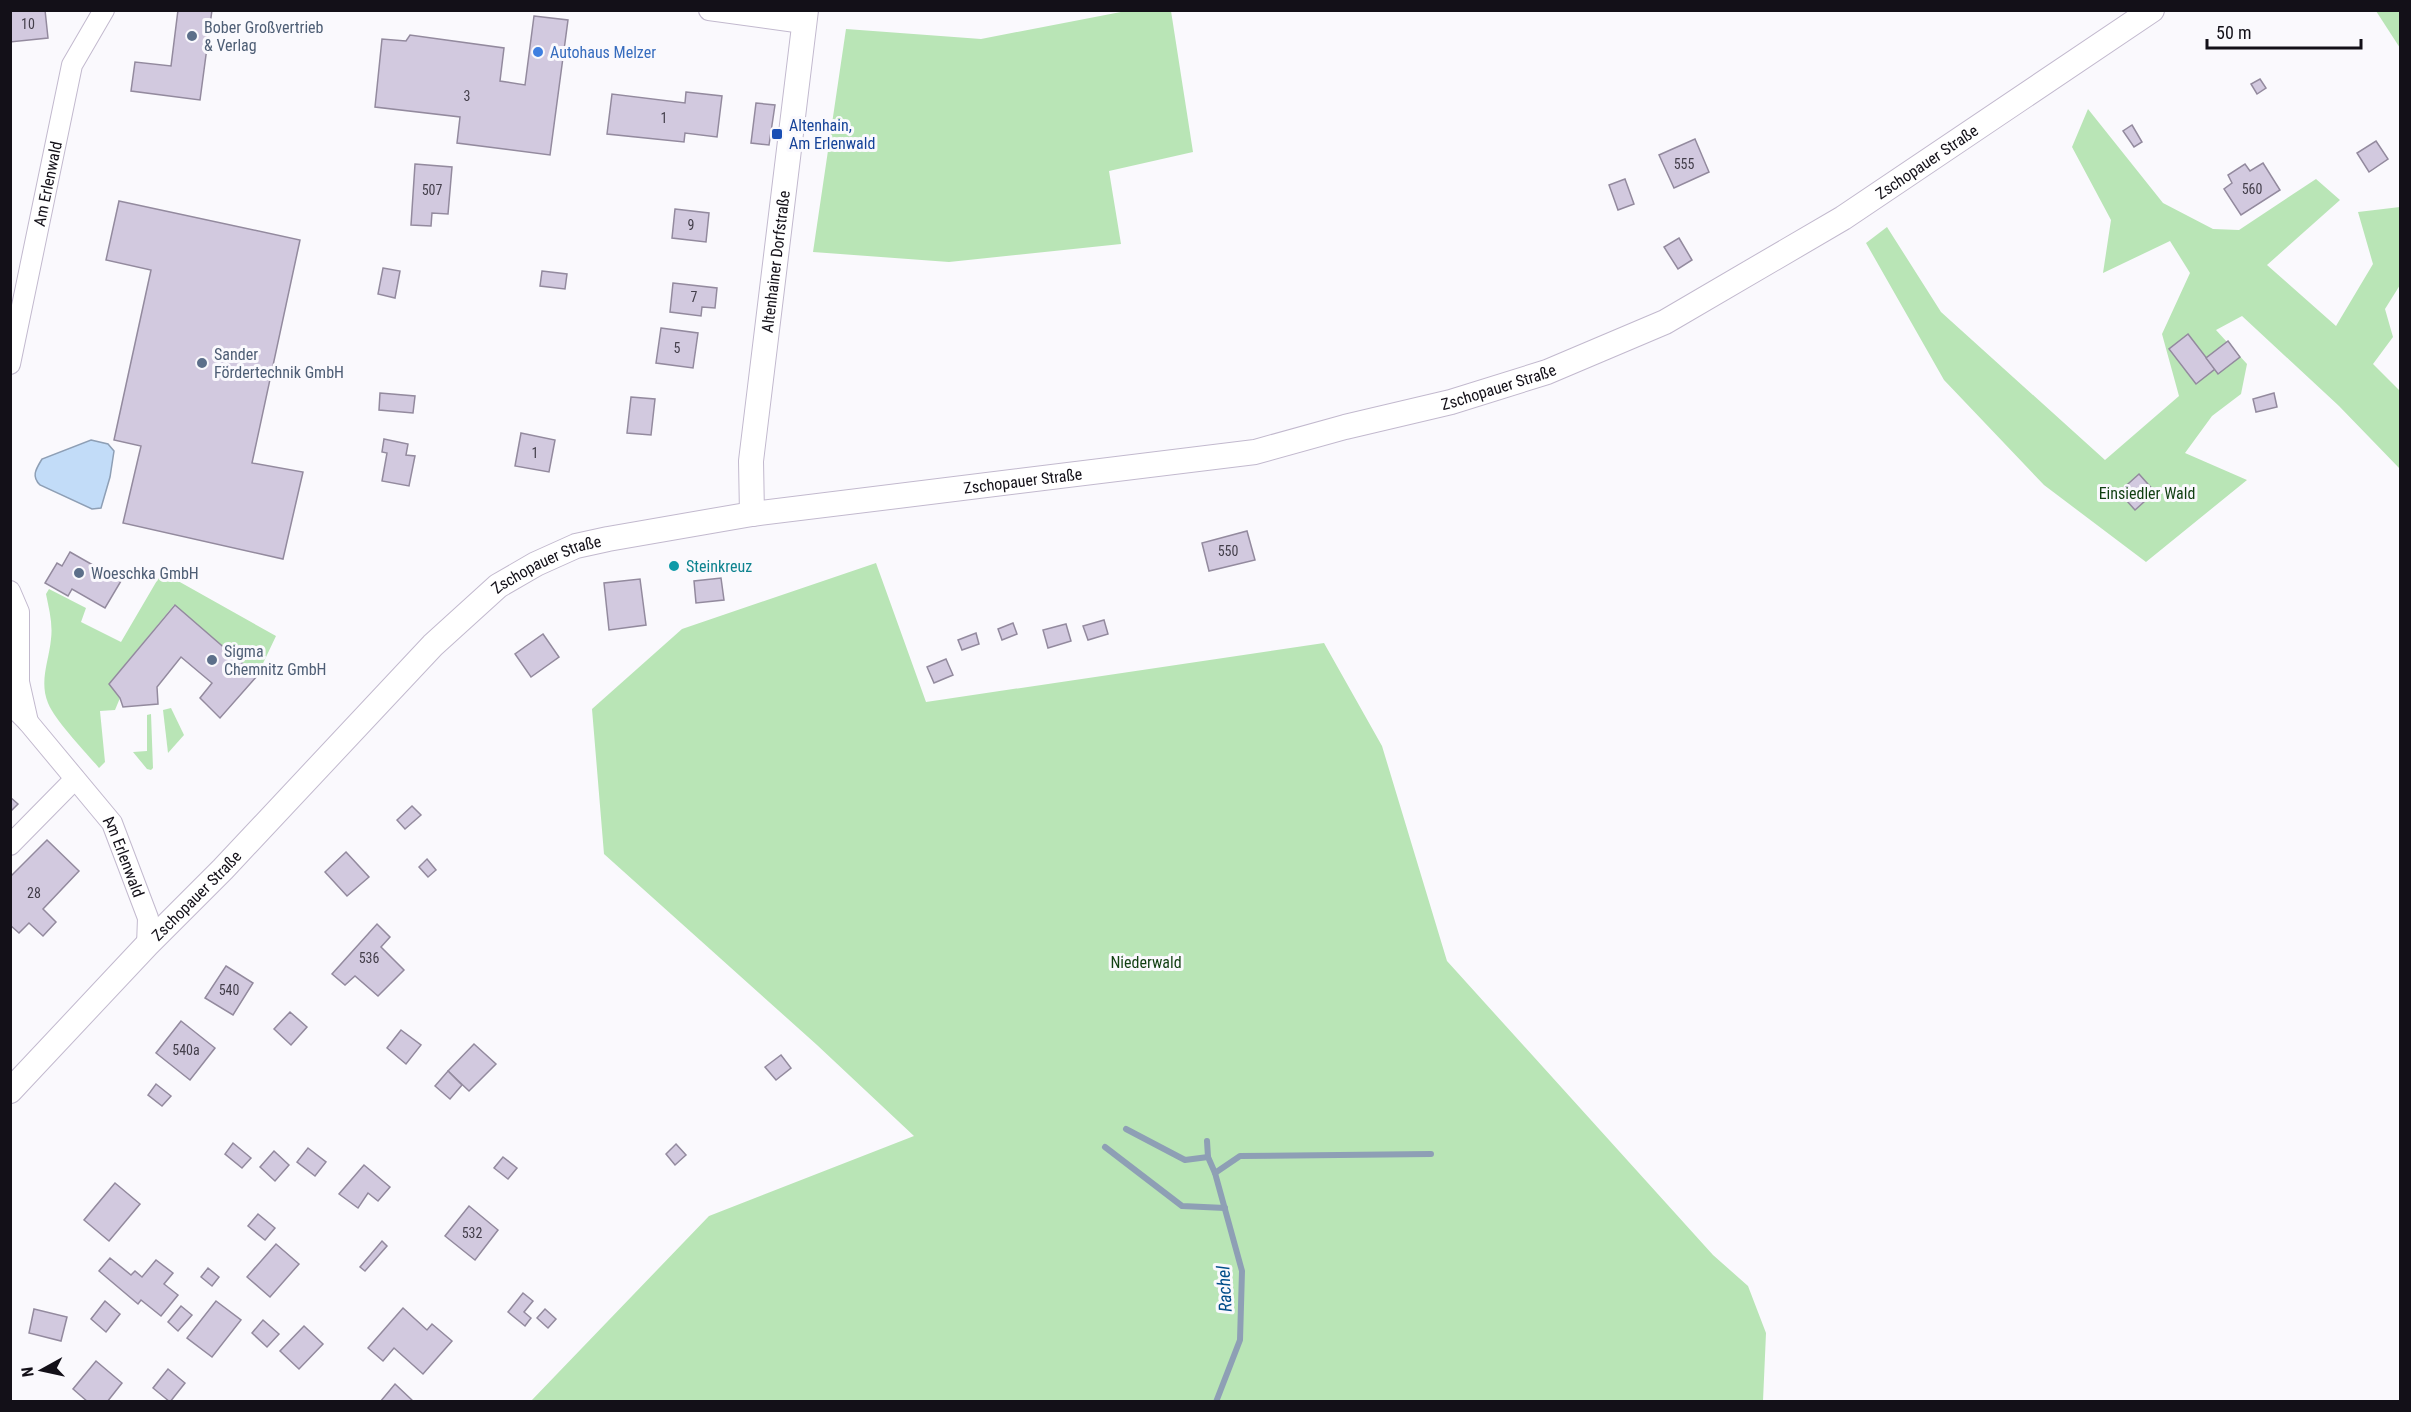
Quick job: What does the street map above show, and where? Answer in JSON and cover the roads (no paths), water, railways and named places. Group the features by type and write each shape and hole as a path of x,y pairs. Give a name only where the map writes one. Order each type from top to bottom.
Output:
{"street":[{"name":"Am Erlenwald","path":"10,364 72,65 104,10"},
{"path":"709,10 804,17"},
{"name":"Zschopauer Straße","path":"10,1091 147,945 230,862 433,645 498,586 536,564 576,546 608,538 752,514 1255,452 1345,427 1451,402 1546,372 1665,322 1843,218 2152,10"},
{"name":"Altenhainer Dorfstraße","path":"752,514 751,461 804,17"},
{"name":"Am Erlenwald","path":"10,591 19,612 15,645 19,682 28,722"},
{"name":"Am Erlenwald","path":"10,704 28,722 112,823 148,918 147,945"},
{"path":"10,845 75,779"}],"water":[{"path":"91,440 108,444 114,451 110,477 101,508 92,509 40,485 35,475 42,459"}],"waterway":[{"path":"1126,1129 1185,1160 1208,1157"},
{"name":"Rachel","path":"1207,1141 1208,1157 1215,1173 1242,1271 1240,1340 1216,1402"},
{"path":"1105,1147 1182,1206 1225,1208"},
{"path":"1215,1173 1240,1156 1431,1154"}],"place":[{"name":"Bober Großvertrieb & Verlag","path":"192,36"},
{"name":"Autohaus Melzer","path":"538,52"},
{"name":"Altenhain, Am Erlenwald","path":"777,134"},
{"name":"Sander Fördertechnik GmbH","path":"202,363"},
{"name":"Steinkreuz","path":"674,566"},
{"name":"Woeschka GmbH","path":"79,573"},
{"name":"Sigma Chemnitz GmbH","path":"212,660"}],"park label":[{"name":"Einsiedler Wald","path":"2147,493"},
{"name":"Niederwald","path":"1146,962"}]}
